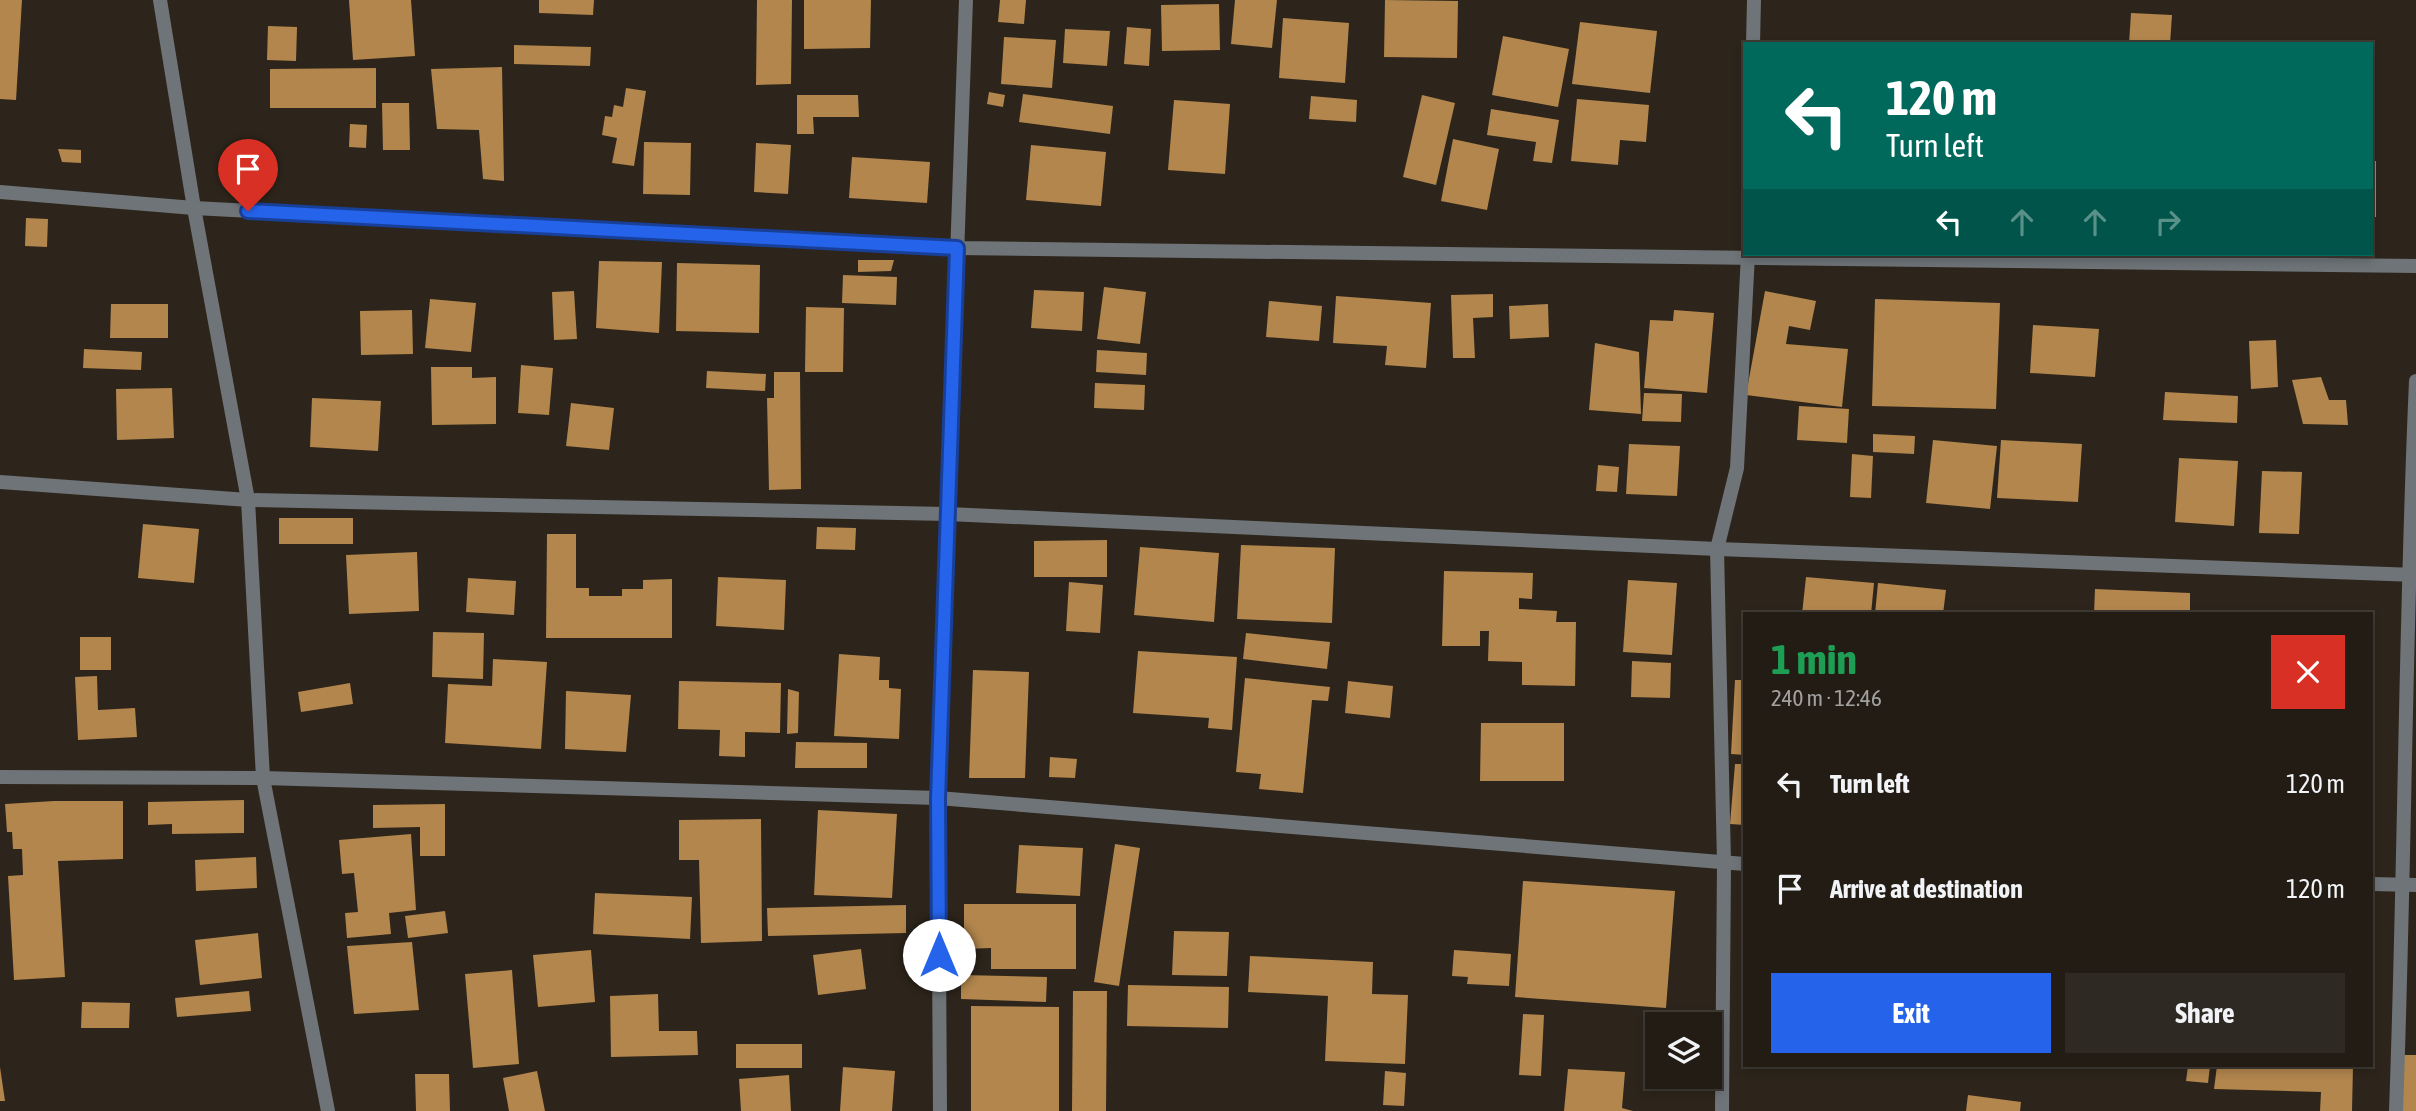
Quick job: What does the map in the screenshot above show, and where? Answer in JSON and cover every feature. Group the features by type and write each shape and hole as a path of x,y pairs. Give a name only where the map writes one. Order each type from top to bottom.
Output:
{"street":[{"path":"160,0 194,208 248,500 263,778 328,1111"},
{"path":"940,1111 938,799 966,0"},
{"path":"1753,42 1754,0"},
{"path":"0,192 194,208 957,248 2416,266"},
{"path":"1722,1111 1724,863 1717,549 1737,468 1748,257"},
{"path":"2396,1111 2410,885 2416,381"},
{"path":"0,482 248,500 948,514 1717,549 2412,575"},
{"path":"0,777 263,778 938,799 1743,864"},
{"path":"2373,884 2410,885"}],"building":[{"path":"0,0 22,0 16,100 0,99"},
{"path":"349,0 411,0 415,56 353,60"},
{"path":"539,0 594,0 593,15 539,13"},
{"path":"757,0 792,0 791,84 756,85"},
{"path":"804,0 871,0 870,48 804,49"},
{"path":"1000,0 1026,0 1024,24 998,22"},
{"path":"1235,0 1277,0 1272,48 1231,44"},
{"path":"1385,0 1458,1 1457,58 1384,57"},
{"path":"1219,4 1220,50 1162,51 1161,5"},
{"path":"2131,13 2172,15 2170,42 2129,42"},
{"path":"1283,18 1349,23 1345,83 1279,78"},
{"path":"1580,22 1657,31 1650,93 1572,84"},
{"path":"268,26 297,27 296,61 267,60"},
{"path":"1127,27 1151,29 1149,66 1124,64"},
{"path":"1065,29 1110,31 1107,66 1063,63"},
{"path":"1503,36 1569,49 1558,107 1492,95"},
{"path":"1004,37 1056,40 1052,88 1001,84"},
{"path":"514,45 591,47 590,66 514,64"},
{"path":"502,67 504,181 483,179 479,130 437,129 431,69"},
{"path":"376,68 376,108 270,108 270,69"},
{"path":"626,88 646,91 634,166 612,163 617,138 602,135 605,116 612,117 614,105 623,107"},
{"path":"989,92 1005,95 1003,107 987,104"},
{"path":"1023,94 1113,106 1110,134 1019,122"},
{"path":"797,95 858,95 859,117 813,117 814,134 797,134"},
{"path":"1422,95 1455,103 1436,185 1403,177"},
{"path":"1311,96 1357,100 1356,122 1309,119"},
{"path":"1577,99 1649,105 1646,142 1620,140 1618,165 1571,161"},
{"path":"1174,100 1230,104 1225,174 1168,170"},
{"path":"382,103 409,103 410,150 383,150"},
{"path":"1491,109 1559,120 1552,163 1533,161 1536,142 1487,135"},
{"path":"350,124 367,125 366,148 349,147"},
{"path":"1453,139 1499,149 1487,210 1441,201"},
{"path":"644,142 691,143 690,195 643,194"},
{"path":"756,143 791,145 788,194 754,192"},
{"path":"1031,145 1106,152 1101,206 1026,200"},
{"path":"58,149 81,150 81,163 62,162"},
{"path":"852,157 930,162 927,203 849,198"},
{"path":"2373,161 2376,161 2376,217 2373,217"},
{"path":"26,218 48,219 47,247 25,246"},
{"path":"2272,256 2370,256 2370,258"},
{"path":"858,260 894,260 891,271 858,272"},
{"path":"599,261 662,262 659,333 596,328"},
{"path":"677,263 760,265 759,333 676,331"},
{"path":"843,275 897,277 896,305 842,303"},
{"path":"1104,287 1146,292 1140,344 1097,339"},
{"path":"1034,290 1084,292 1082,331 1031,328"},
{"path":"574,291 577,339 554,340 552,292"},
{"path":"1765,291 1816,301 1810,330 1789,326 1786,344 1848,349 1842,407 1746,395"},
{"path":"1493,294 1493,317 1473,318 1475,358 1453,358 1451,295"},
{"path":"1336,296 1431,303 1426,368 1385,365 1387,346 1333,343"},
{"path":"430,299 476,303 471,352 425,348"},
{"path":"1875,299 2000,303 1996,409 1872,406"},
{"path":"1269,301 1322,306 1319,341 1266,337"},
{"path":"111,304 168,304 168,338 110,338"},
{"path":"1548,304 1549,337 1510,339 1509,306"},
{"path":"806,307 844,308 843,372 805,372"},
{"path":"412,310 413,354 361,355 360,311"},
{"path":"1674,310 1714,313 1707,393 1644,388 1650,320 1673,321"},
{"path":"2033,325 2099,329 2095,377 2030,373"},
{"path":"2276,340 2278,387 2251,389 2249,341"},
{"path":"1595,343 1639,352 1641,414 1589,410"},
{"path":"84,349 142,352 141,370 83,368"},
{"path":"1097,350 1147,353 1146,375 1096,372"},
{"path":"521,365 553,368 549,415 518,413"},
{"path":"431,367 472,367 472,378 496,377 496,424 432,425"},
{"path":"707,371 766,374 765,391 706,388"},
{"path":"774,372 800,372 801,489 769,490 767,398 774,398"},
{"path":"2321,377 2329,400 2346,400 2348,425 2303,424 2292,380"},
{"path":"1095,383 1145,385 1144,410 1094,408"},
{"path":"172,388 174,438 117,440 116,389"},
{"path":"2165,392 2238,396 2237,423 2163,420"},
{"path":"1644,393 1682,394 1681,422 1642,421"},
{"path":"312,398 381,401 378,451 310,447"},
{"path":"571,403 614,408 609,450 566,446"},
{"path":"1799,406 1849,409 1847,443 1797,440"},
{"path":"1873,434 1915,436 1914,454 1873,452"},
{"path":"1933,440 1997,446 1990,509 1926,503"},
{"path":"2001,440 2082,444 2078,502 1997,498"},
{"path":"1629,444 1680,446 1677,496 1626,494"},
{"path":"1852,454 1873,456 1871,498 1850,497"},
{"path":"2179,458 2238,461 2234,526 2175,522"},
{"path":"1598,465 1619,467 1617,492 1596,491"},
{"path":"2262,471 2302,472 2299,534 2259,533"},
{"path":"279,518 353,518 353,544 279,544"},
{"path":"143,524 199,529 194,583 138,578"},
{"path":"817,527 856,528 855,550 816,549"},
{"path":"547,534 576,534 576,588 589,588 589,596 622,596 622,589 643,589 643,580 672,579 672,638 546,638"},
{"path":"1107,540 1107,577 1034,577 1034,541"},
{"path":"1241,545 1335,548 1332,623 1237,619"},
{"path":"1140,547 1219,553 1214,622 1134,615"},
{"path":"417,552 419,611 349,614 346,555"},
{"path":"1444,571 1533,573 1532,599 1519,598 1519,609 1557,611 1556,622 1576,622 1575,686 1522,685 1522,662 1488,661 1489,631 1480,631 1480,646 1442,646"},
{"path":"718,577 786,580 784,630 716,626"},
{"path":"1806,577 1874,583 1871,612 1802,612"},
{"path":"468,578 516,581 514,615 466,612"},
{"path":"1628,580 1677,583 1672,655 1623,652"},
{"path":"1069,582 1103,585 1100,633 1066,631"},
{"path":"1878,583 1946,590 1943,612 1875,612"},
{"path":"2095,589 2190,593 2190,612 2094,612"},
{"path":"433,632 484,633 483,679 432,677"},
{"path":"1246,633 1330,642 1327,669 1243,659"},
{"path":"80,637 111,637 111,670 80,670"},
{"path":"1138,651 1237,657 1232,730 1208,728 1209,718 1133,713"},
{"path":"839,654 880,657 879,680 889,680 889,688 901,689 899,739 834,736"},
{"path":"493,659 547,662 541,749 445,743 448,684 492,686"},
{"path":"1632,661 1671,663 1670,698 1631,697"},
{"path":"973,670 1029,672 1025,778 969,778"},
{"path":"97,676 98,710 135,708 137,737 78,740 75,677"},
{"path":"1245,678 1330,687 1328,701 1312,700 1303,793 1259,789 1261,774 1236,772"},
{"path":"1735,680 1743,680 1743,755 1731,754"},
{"path":"679,681 781,683 780,733 745,732 745,757 719,756 720,730 678,729"},
{"path":"1348,681 1393,686 1390,718 1345,713"},
{"path":"350,683 353,704 301,712 298,692"},
{"path":"788,689 799,692 798,733 787,734"},
{"path":"566,691 631,695 626,752 565,749"},
{"path":"1481,723 1564,723 1564,781 1480,781"},
{"path":"796,742 867,743 867,768 795,768"},
{"path":"1050,757 1077,759 1075,778 1049,777"},
{"path":"1735,764 1743,764 1743,825 1730,824"},
{"path":"244,800 244,833 172,834 172,824 148,825 148,802"},
{"path":"123,801 123,859 58,861 65,977 14,980 8,876 23,875 22,849 13,849 12,832 7,832 5,804"},
{"path":"445,804 445,856 420,856 420,827 373,828 373,805"},
{"path":"818,810 897,814 892,898 814,895"},
{"path":"761,819 762,941 701,943 699,860 679,860 679,820"},
{"path":"411,834 416,910 389,913 391,934 347,938 345,913 358,912 354,873 342,874 339,840"},
{"path":"1115,844 1140,848 1119,986 1094,982"},
{"path":"1019,845 1083,848 1080,896 1016,893"},
{"path":"256,857 257,888 196,891 195,860"},
{"path":"1523,881 1675,891 1666,1008 1515,997"},
{"path":"595,893 692,897 690,939 593,934"},
{"path":"964,904 1076,904 1076,969 991,969 991,948 964,949"},
{"path":"906,905 906,933 768,936 767,908"},
{"path":"445,911 448,933 408,938 405,916"},
{"path":"1174,931 1229,932 1227,976 1172,975"},
{"path":"258,933 262,978 200,985 195,940"},
{"path":"412,942 419,1010 354,1014 347,946"},
{"path":"861,949 866,989 818,995 813,955"},
{"path":"591,950 595,1002 538,1007 533,955"},
{"path":"1454,950 1511,954 1509,986 1467,984 1468,977 1452,976"},
{"path":"1250,956 1373,962 1372,994 1408,995 1405,1064 1325,1061 1328,996 1248,992"},
{"path":"512,970 519,1064 473,1068 465,974"},
{"path":"961,975 1047,977 1046,1002 961,999"},
{"path":"1128,985 1229,987 1228,1028 1127,1026"},
{"path":"249,991 251,1011 177,1017 175,998"},
{"path":"1073,991 1107,991 1106,1111 1072,1111"},
{"path":"658,994 659,1031 697,1031 698,1055 611,1057 610,996"},
{"path":"82,1002 130,1003 129,1028 81,1028"},
{"path":"971,1006 1059,1007 1059,1111 971,1111"},
{"path":"1523,1014 1544,1015 1541,1076 1519,1075"},
{"path":"736,1044 802,1044 802,1068 736,1068"},
{"path":"2403,1055 2416,1055 2416,1111 2400,1111"},
{"path":"0,1067 5,1101 0,1101"},
{"path":"843,1067 895,1071 892,1111 840,1111"},
{"path":"2188,1067 2210,1067 2208,1083 2186,1081"},
{"path":"2217,1067 2353,1067 2352,1111 2320,1111 2321,1092 2214,1089"},
{"path":"1568,1069 1625,1072 1622,1108 1633,1111 1564,1111"},
{"path":"537,1071 545,1111 509,1111 503,1078"},
{"path":"1385,1071 1406,1073 1404,1106 1383,1105"},
{"path":"415,1074 449,1074 450,1111 416,1111"},
{"path":"789,1075 791,1111 741,1111 739,1079"},
{"path":"1968,1095 2021,1102 2020,1111 1966,1111"}],"route":[{"path":"248,211 957,248 938,799 939,955"}]}
